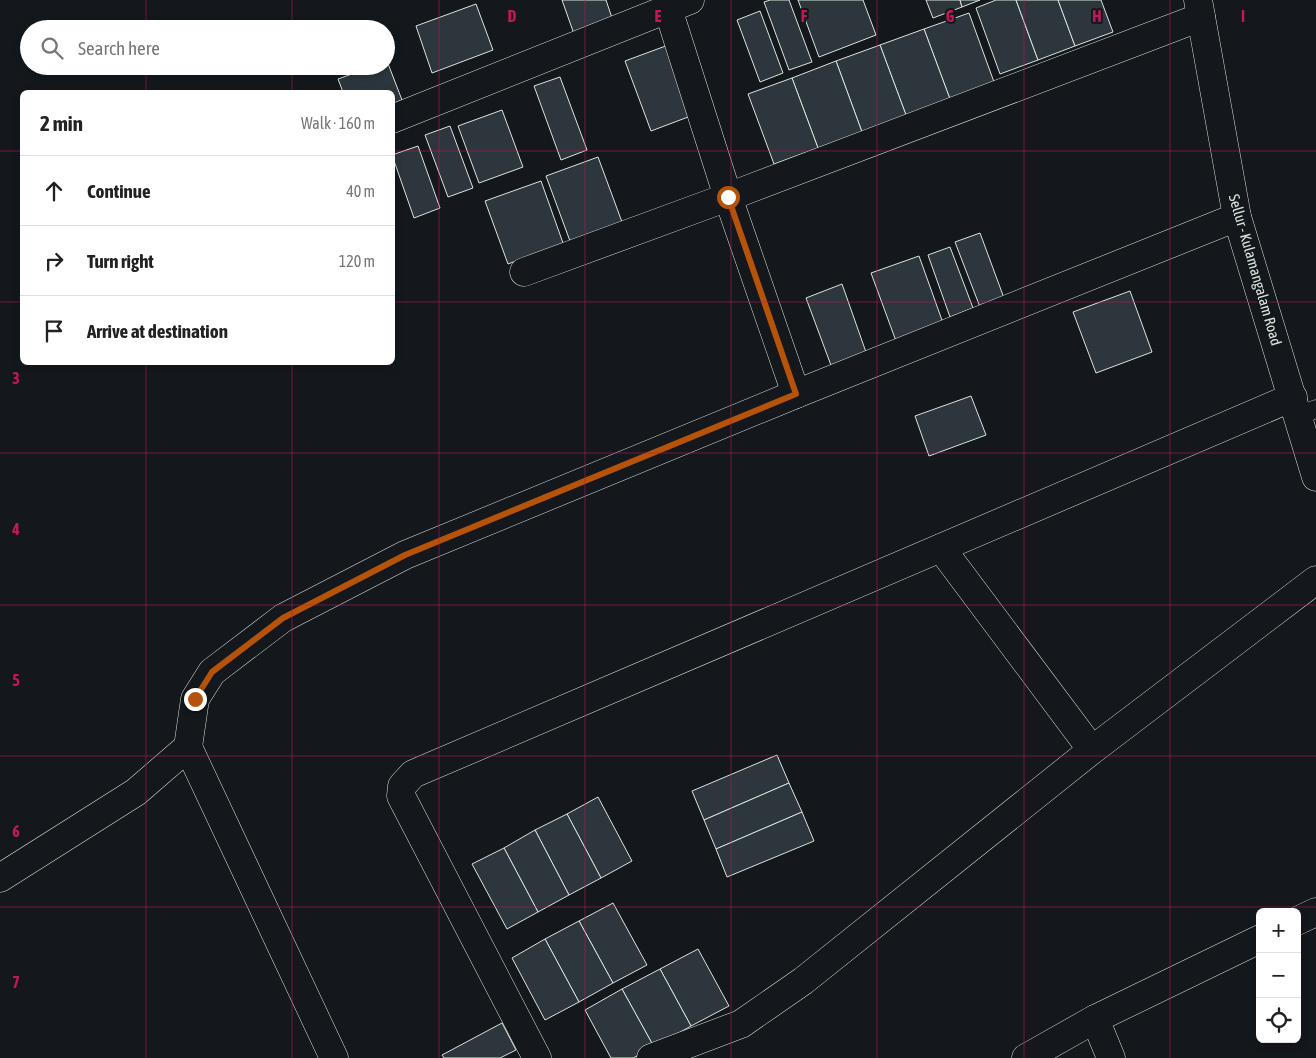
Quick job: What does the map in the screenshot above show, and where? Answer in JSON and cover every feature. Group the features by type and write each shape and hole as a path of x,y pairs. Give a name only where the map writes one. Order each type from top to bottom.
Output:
{"street":[{"path":"395,118 679,5 728,197 796,394"},
{"path":"524,272 728,197 1200,9"},
{"name":"Sellur - Kulamangalam Road","path":"1200,9 1237,217 1302,408 1316,477"},
{"path":"334,1058 188,747 195,699 212,672 283,618 405,555 796,394 1237,217"},
{"path":"537,1058 401,796 402,786 413,774 941,548 1302,408"},
{"path":"941,548 1092,750"},
{"path":"651,1058 741,1024 803,982 1092,750 1316,580"},
{"path":"0,878 136,792 188,747"},
{"path":"1301,919 1316,912"},
{"path":"1026,1058 1096,1018 1256,941"},
{"path":"1096,1018 1111,1058"}],"building":[{"path":"562,0 606,0 613,21 574,34"},
{"path":"770,0 789,0 812,62 789,70 764,2"},
{"path":"798,0 863,0 876,35 819,57"},
{"path":"926,0 960,0 962,7 933,18"},
{"path":"960,0 980,0 962,7"},
{"path":"996,0 1016,0 1038,60 1000,74 976,8"},
{"path":"1016,0 1058,0 1075,46 1038,60"},
{"path":"1058,0 1101,0 1113,32 1075,46"},
{"path":"476,4 493,50 432,73 416,26"},
{"path":"760,11 783,73 760,82 737,20"},
{"path":"969,13 994,82 950,99 924,29"},
{"path":"924,29 950,99 906,115 880,45"},
{"path":"671,44 696,114 651,131 625,61"},
{"path":"880,45 906,115 862,132 836,61"},
{"path":"836,61 862,132 818,148 792,78"},
{"path":"349,75 392,75 402,100 395,103 395,90 342,90 338,79"},
{"path":"560,77 587,150 561,160 534,86"},
{"path":"792,78 818,148 774,164 748,94"},
{"path":"502,110 523,167 479,183 458,126"},
{"path":"450,126 473,188 448,197 425,135"},
{"path":"418,146 440,208 414,218 395,164 395,154"},
{"path":"598,157 622,222 570,241 546,176"},
{"path":"541,181 563,243 508,264 485,201"},
{"path":"980,233 1004,298 980,307 955,242"},
{"path":"950,247 973,308 950,317 928,255"},
{"path":"919,256 943,323 896,341 871,273"},
{"path":"842,284 867,355 832,368 806,298"},
{"path":"1130,291 1152,352 1096,373 1073,312"},
{"path":"971,396 986,435 929,456 915,416"},
{"path":"777,755 789,783 704,820 692,791"},
{"path":"789,783 802,812 716,849 704,820"},
{"path":"598,797 632,861 601,878 567,814"},
{"path":"802,812 814,841 727,877 716,849"},
{"path":"567,814 601,878 569,895 535,830"},
{"path":"535,830 569,895 538,912 504,848"},
{"path":"504,848 538,912 507,929 472,864"},
{"path":"613,903 647,965 613,983 579,921"},
{"path":"579,921 613,983 579,1002 545,939"},
{"path":"545,939 579,1002 545,1020 512,958"},
{"path":"698,949 729,1006 691,1026 660,969"},
{"path":"660,969 691,1026 654,1047 622,989"},
{"path":"622,989 654,1047 633,1058 611,1058 585,1010"},
{"path":"502,1023 516,1050 500,1058 444,1058 442,1055"}],"route":[{"path":"195,699 212,672 283,618 405,555 796,394 728,197"}]}
